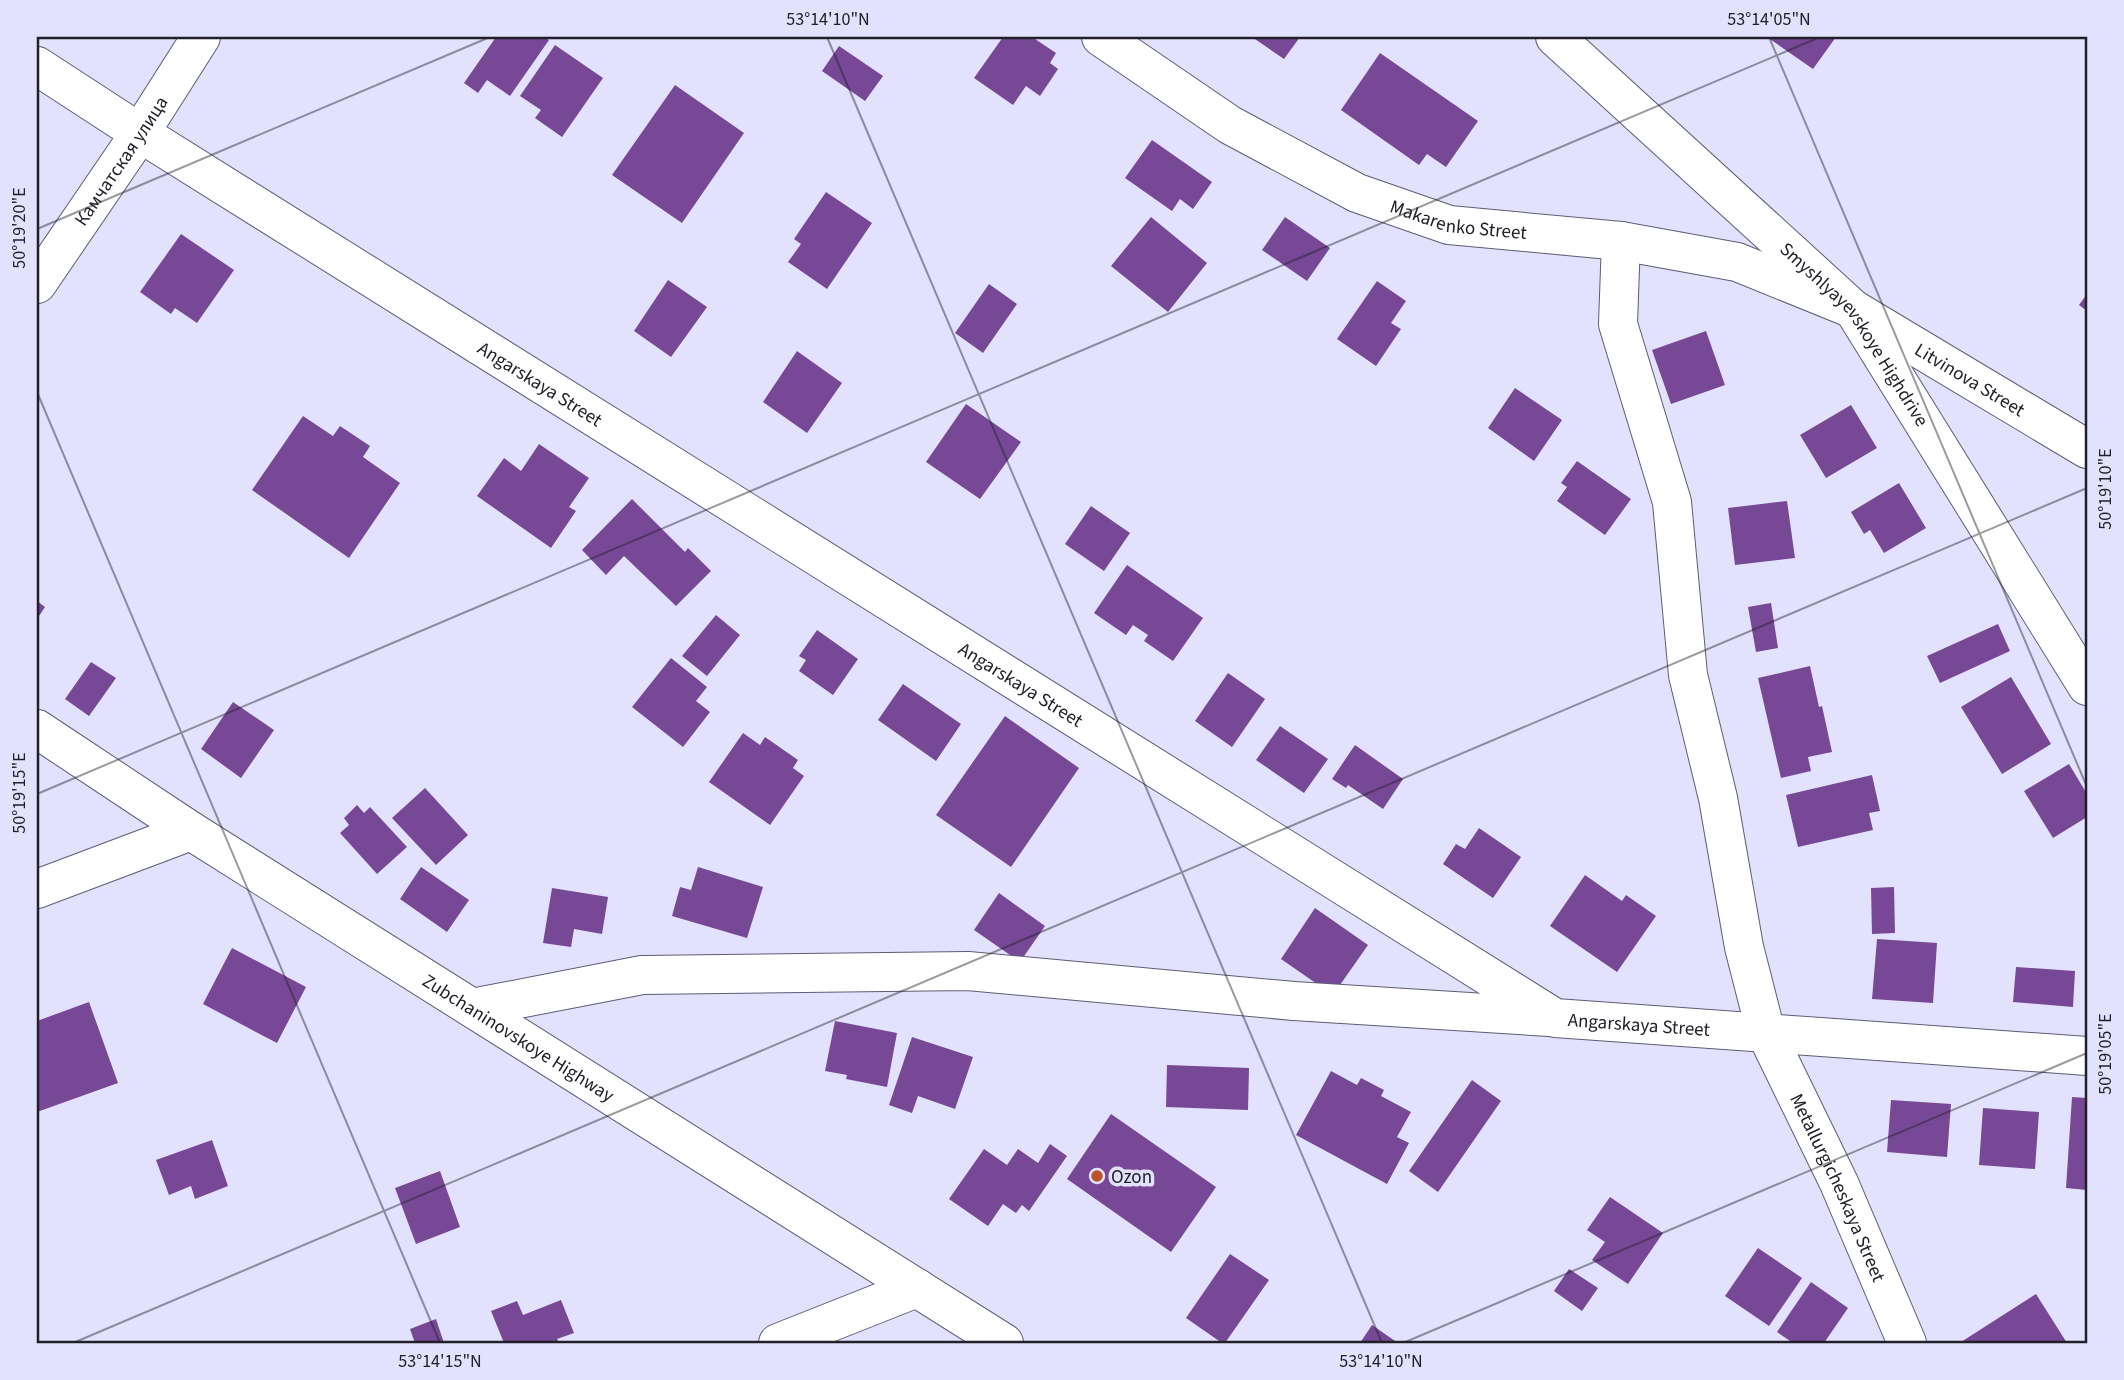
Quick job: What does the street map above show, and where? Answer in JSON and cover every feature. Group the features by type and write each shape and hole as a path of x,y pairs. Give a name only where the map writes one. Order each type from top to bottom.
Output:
{"street":[{"name":"Камчатская улица","path":"37,284 140,133 201,37"},
{"name":"Makarenko Street","path":"1101,37 1230,125 1357,193 1450,225 1621,241 1737,262 1853,309"},
{"name":"Smyshlyayevskoye Highdrive","path":"1555,37 1853,309 2087,686"},
{"name":"Angarskaya Street","path":"37,66 1555,1018 2087,1056"},
{"name":"Metallurgicheskaya Street","path":"1621,241 1618,324 1672,502 1688,675 1718,798 1744,947 1766,1033 1839,1182 1907,1343"},
{"name":"Litvinova Street","path":"1853,309 2087,449"},
{"name":"Zubchaninovskoye Highway","path":"37,729 191,831 1004,1343"},
{"path":"37,890 191,831"},
{"path":"472,1008 642,975 968,971 1294,1001 1555,1018"},
{"path":"778,1343 917,1288"}],"building":[{"path":"496,37 544,37 549,40 510,96 487,80 478,93 464,83"},
{"path":"1003,37 1032,37 1056,53 1050,63 1058,69 1040,96 1026,86 1013,105 974,78"},
{"path":"1252,37 1300,37 1284,59"},
{"path":"1767,37 1836,37 1813,69"},
{"path":"555,45 603,78 562,137 535,118 541,110 520,96"},
{"path":"839,46 883,76 865,101 822,71"},
{"path":"1380,53 1478,121 1446,167 1427,154 1419,165 1341,110"},
{"path":"675,85 744,133 682,223 612,175"},
{"path":"1152,140 1212,182 1193,209 1180,199 1172,211 1125,178"},
{"path":"826,192 872,223 827,289 788,262 801,244 794,239"},
{"path":"1151,217 1207,263 1168,312 1111,266"},
{"path":"1285,217 1330,248 1307,281 1262,250"},
{"path":"181,234 234,270 197,323 175,308 171,314 140,292"},
{"path":"668,280 707,307 671,357 634,331"},
{"path":"1377,281 1406,301 1391,323 1401,329 1376,366 1337,339"},
{"path":"989,284 1017,304 983,353 955,333"},
{"path":"2087,294 2087,311 2079,305"},
{"path":"1706,331 1725,385 1671,404 1652,350"},
{"path":"797,351 842,383 807,433 763,402"},
{"path":"1515,388 1562,420 1534,461 1488,428"},
{"path":"966,404 1021,442 980,499 926,462"},
{"path":"1851,405 1877,448 1826,478 1800,435"},
{"path":"303,416 333,436 340,426 370,446 363,457 400,483 349,558 252,490"},
{"path":"539,444 589,478 569,507 576,511 551,548 477,496 504,458 521,471"},
{"path":"1577,461 1631,499 1605,535 1557,501 1567,487 1561,483"},
{"path":"1899,483 1926,528 1884,553 1870,530 1864,534 1851,512"},
{"path":"632,499 685,552 688,548 711,571 676,606 624,556 606,575 582,550"},
{"path":"1787,501 1795,558 1735,565 1728,508"},
{"path":"1091,506 1130,533 1104,571 1065,544"},
{"path":"1127,565 1203,618 1173,661 1144,641 1148,635 1133,625 1126,635 1094,613"},
{"path":"37,601 45,607 37,619"},
{"path":"1771,603 1778,648 1756,652 1748,607"},
{"path":"716,615 740,635 707,676 682,656"},
{"path":"1998,624 2010,651 1940,683 1927,656"},
{"path":"817,630 858,659 833,695 799,671 806,660 799,656"},
{"path":"671,658 707,687 696,701 710,712 683,747 632,707"},
{"path":"91,662 116,678 89,716 65,699"},
{"path":"1810,666 1832,752 1808,757 1811,771 1781,778 1758,678"},
{"path":"1228,673 1265,699 1232,747 1195,721"},
{"path":"2011,677 2051,744 2002,774 1961,707"},
{"path":"903,684 961,724 936,761 878,720"},
{"path":"233,702 274,730 241,778 201,749"},
{"path":"1005,716 1079,768 1011,867 936,815"},
{"path":"1280,726 1328,759 1304,793 1256,760"},
{"path":"743,733 760,745 765,737 798,760 793,768 804,776 770,825 709,782"},
{"path":"1355,745 1403,779 1383,809 1348,785 1346,788 1332,779"},
{"path":"2069,764 2087,794 2087,817 2053,838 2024,791"},
{"path":"1872,775 1880,811 1869,813 1873,830 1798,847 1786,795"},
{"path":"425,788 468,835 436,865 392,818"},
{"path":"357,805 364,813 370,807 407,847 377,874 340,833 349,825 344,818"},
{"path":"1479,828 1521,857 1493,898 1443,864 1456,844 1465,849"},
{"path":"421,867 469,900 447,932 400,899"},
{"path":"698,867 763,887 747,938 672,916 680,887 691,890"},
{"path":"1585,875 1622,901 1626,895 1656,916 1617,972 1550,926"},
{"path":"1894,887 1895,933 1872,934 1871,888"},
{"path":"552,888 608,897 602,934 574,929 571,947 543,943"},
{"path":"999,893 1045,926 1020,962 974,930"},
{"path":"1315,908 1368,945 1333,995 1281,959"},
{"path":"1877,939 1937,943 1933,1003 1872,999"},
{"path":"232,948 306,987 277,1043 203,1004"},
{"path":"2016,967 2075,971 2073,1007 2013,1002"},
{"path":"89,1002 118,1083 37,1112 37,1021"},
{"path":"835,1021 897,1033 887,1087 846,1079 847,1075 825,1071"},
{"path":"912,1037 973,1057 955,1109 918,1096 912,1113 889,1105"},
{"path":"1167,1065 1249,1068 1248,1110 1166,1107"},
{"path":"1331,1071 1357,1085 1361,1078 1384,1090 1381,1096 1411,1112 1397,1137 1409,1143 1387,1184 1296,1135"},
{"path":"1472,1080 1501,1101 1438,1192 1409,1171"},
{"path":"2072,1097 2087,1098 2087,1190 2066,1188"},
{"path":"1891,1100 1951,1104 1947,1157 1887,1152"},
{"path":"1983,1108 2039,1112 2035,1169 1979,1165"},
{"path":"1111,1114 1216,1187 1171,1252 1067,1179"},
{"path":"212,1140 228,1186 195,1199 191,1186 169,1195 156,1160"},
{"path":"1050,1144 1067,1156 1029,1211 1022,1205 1016,1213 1003,1204 988,1226 949,1199 984,1149 1007,1165 1018,1149 1038,1163"},
{"path":"440,1171 460,1227 416,1244 395,1188"},
{"path":"1610,1197 1663,1233 1628,1284 1592,1260 1605,1242 1587,1230"},
{"path":"1758,1248 1802,1278 1769,1326 1725,1296"},
{"path":"1230,1254 1269,1280 1225,1343 1222,1343 1186,1318"},
{"path":"1569,1269 1598,1288 1582,1311 1554,1291"},
{"path":"1811,1282 1848,1308 1824,1343 1793,1343 1777,1332"},
{"path":"2036,1294 2067,1343 1961,1342"},
{"path":"561,1300 574,1333 557,1339 559,1343 504,1343 491,1311 517,1301 523,1315"},
{"path":"436,1319 444,1343 415,1343 410,1329"},
{"path":"1372,1325 1398,1343 1360,1343"}],"place":[{"name":"Ozon","path":"1097,1176"}]}
